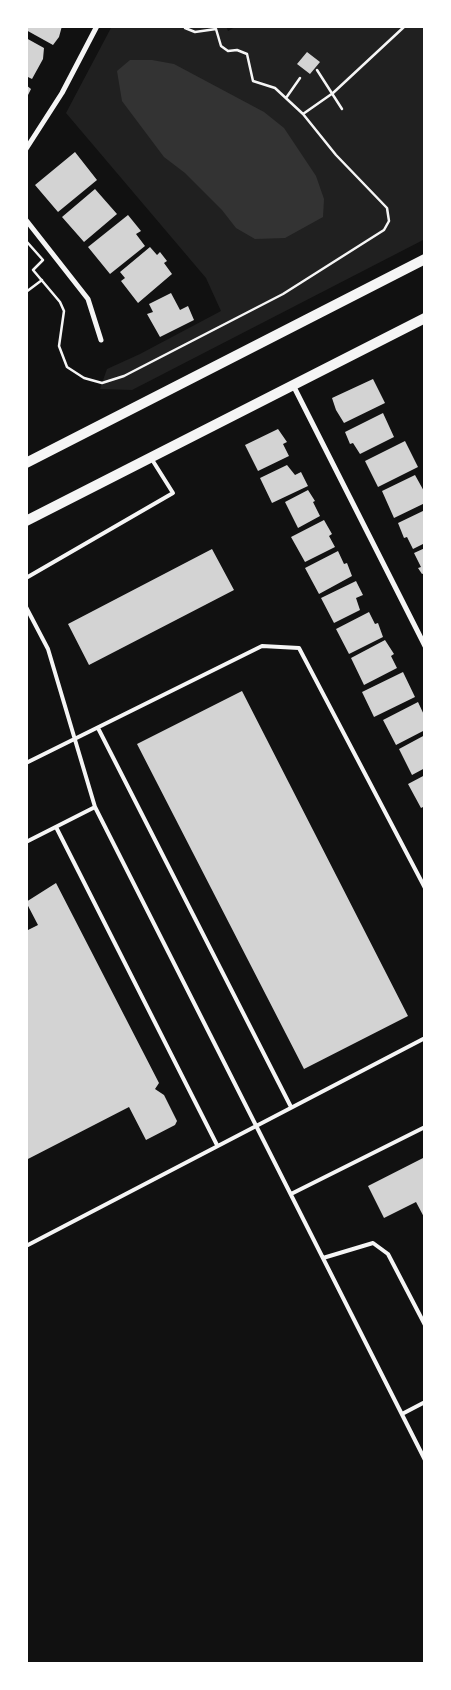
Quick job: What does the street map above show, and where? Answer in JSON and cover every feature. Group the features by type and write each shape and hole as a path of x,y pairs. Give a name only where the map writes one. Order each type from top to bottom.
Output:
{"main road":[{"path":"26,463 425,259"},
{"path":"26,522 425,318"}],"street":[{"path":"26,149 62,93 97,26"},
{"path":"26,220 88,299 101,340"},
{"path":"293,385 425,646"}],"lane":[{"path":"26,578 173,493 151,458"},
{"path":"26,607 48,649 95,807 425,1460"},
{"path":"26,763 262,646 299,648 425,888"},
{"path":"98,728 291,1108"},
{"path":"26,842 95,807"},
{"path":"56,827 217,1146"},
{"path":"26,1246 425,1038"},
{"path":"291,1194 425,1127"},
{"path":"323,1258 373,1243 388,1254 425,1324"},
{"path":"402,1414 425,1402"}],"path":[{"path":"27,242 43,260 33,270 60,302 64,311 59,346 67,367 84,378 102,383 124,376 251,312 384,230 389,221 387,208 336,155 303,114 275,88 253,80 247,54 237,50 228,52 221,46 216,29 195,32 185,28 185,26"},
{"path":"303,114 333,93 405,26"},
{"path":"317,70 342,109"},
{"path":"286,98 300,78"},
{"path":"26,292 42,280"}],"shaded area":[{"path":"112,26 226,26 228,31 237,26 425,26 425,239 132,390 100,389 107,369 140,354 221,311 206,278 66,113"},
{"path":"130,60 152,60 174,64 264,112 284,128 316,176 324,199 323,217 285,238 255,239 236,228 222,210 185,173 164,157 122,101 117,71"}],"building":[{"path":"26,26 62,26 59,37 53,45 26,30"},
{"path":"26,38 44,48 43,59 32,79 26,76"},
{"path":"307,52 320,62 310,74 297,64"},
{"path":"26,85 31,89 26,99"},
{"path":"75,152 97,180 58,212 35,185"},
{"path":"95,189 117,214 84,242 62,217"},
{"path":"128,215 141,231 136,234 145,246 110,274 88,247"},
{"path":"150,247 157,255 160,252 167,261 164,263 172,274 138,303 121,281 125,278 120,272"},
{"path":"171,293 180,310 188,306 194,320 160,337 147,314 153,312 149,304"},
{"path":"373,379 385,403 344,423 336,410 332,398"},
{"path":"383,413 394,437 360,454 353,443 350,444 345,432"},
{"path":"278,429 287,442 283,444 289,456 258,471 245,445"},
{"path":"405,441 418,467 378,487 365,461"},
{"path":"287,465 295,475 301,472 308,486 272,503 260,478"},
{"path":"415,475 425,493 425,503 394,518 382,491"},
{"path":"308,490 315,501 313,502 320,516 298,528 285,502"},
{"path":"425,510 425,543 413,549 407,537 404,538 398,523"},
{"path":"324,520 332,534 329,536 335,547 305,562 291,537"},
{"path":"425,548 425,573 422,574 418,568 421,567 414,553"},
{"path":"212,549 234,590 89,665 68,624"},
{"path":"338,551 344,564 347,563 352,576 319,594 305,568"},
{"path":"356,581 363,595 356,598 360,610 334,623 321,598"},
{"path":"369,612 375,624 378,623 383,637 349,654 336,629"},
{"path":"385,640 394,654 391,656 397,668 364,685 351,658"},
{"path":"403,672 415,697 374,717 362,692"},
{"path":"242,691 408,1016 304,1069 137,744"},
{"path":"418,702 425,717 425,730 396,745 383,720"},
{"path":"425,735 425,768 412,775 399,749"},
{"path":"425,775 425,806 421,808 408,784"},
{"path":"56,883 159,1083 155,1089 164,1095 177,1121 175,1125 146,1140 129,1107 26,1160 26,931 38,925 26,902"},
{"path":"425,1157 425,1219 416,1202 384,1218 368,1186"}]}
